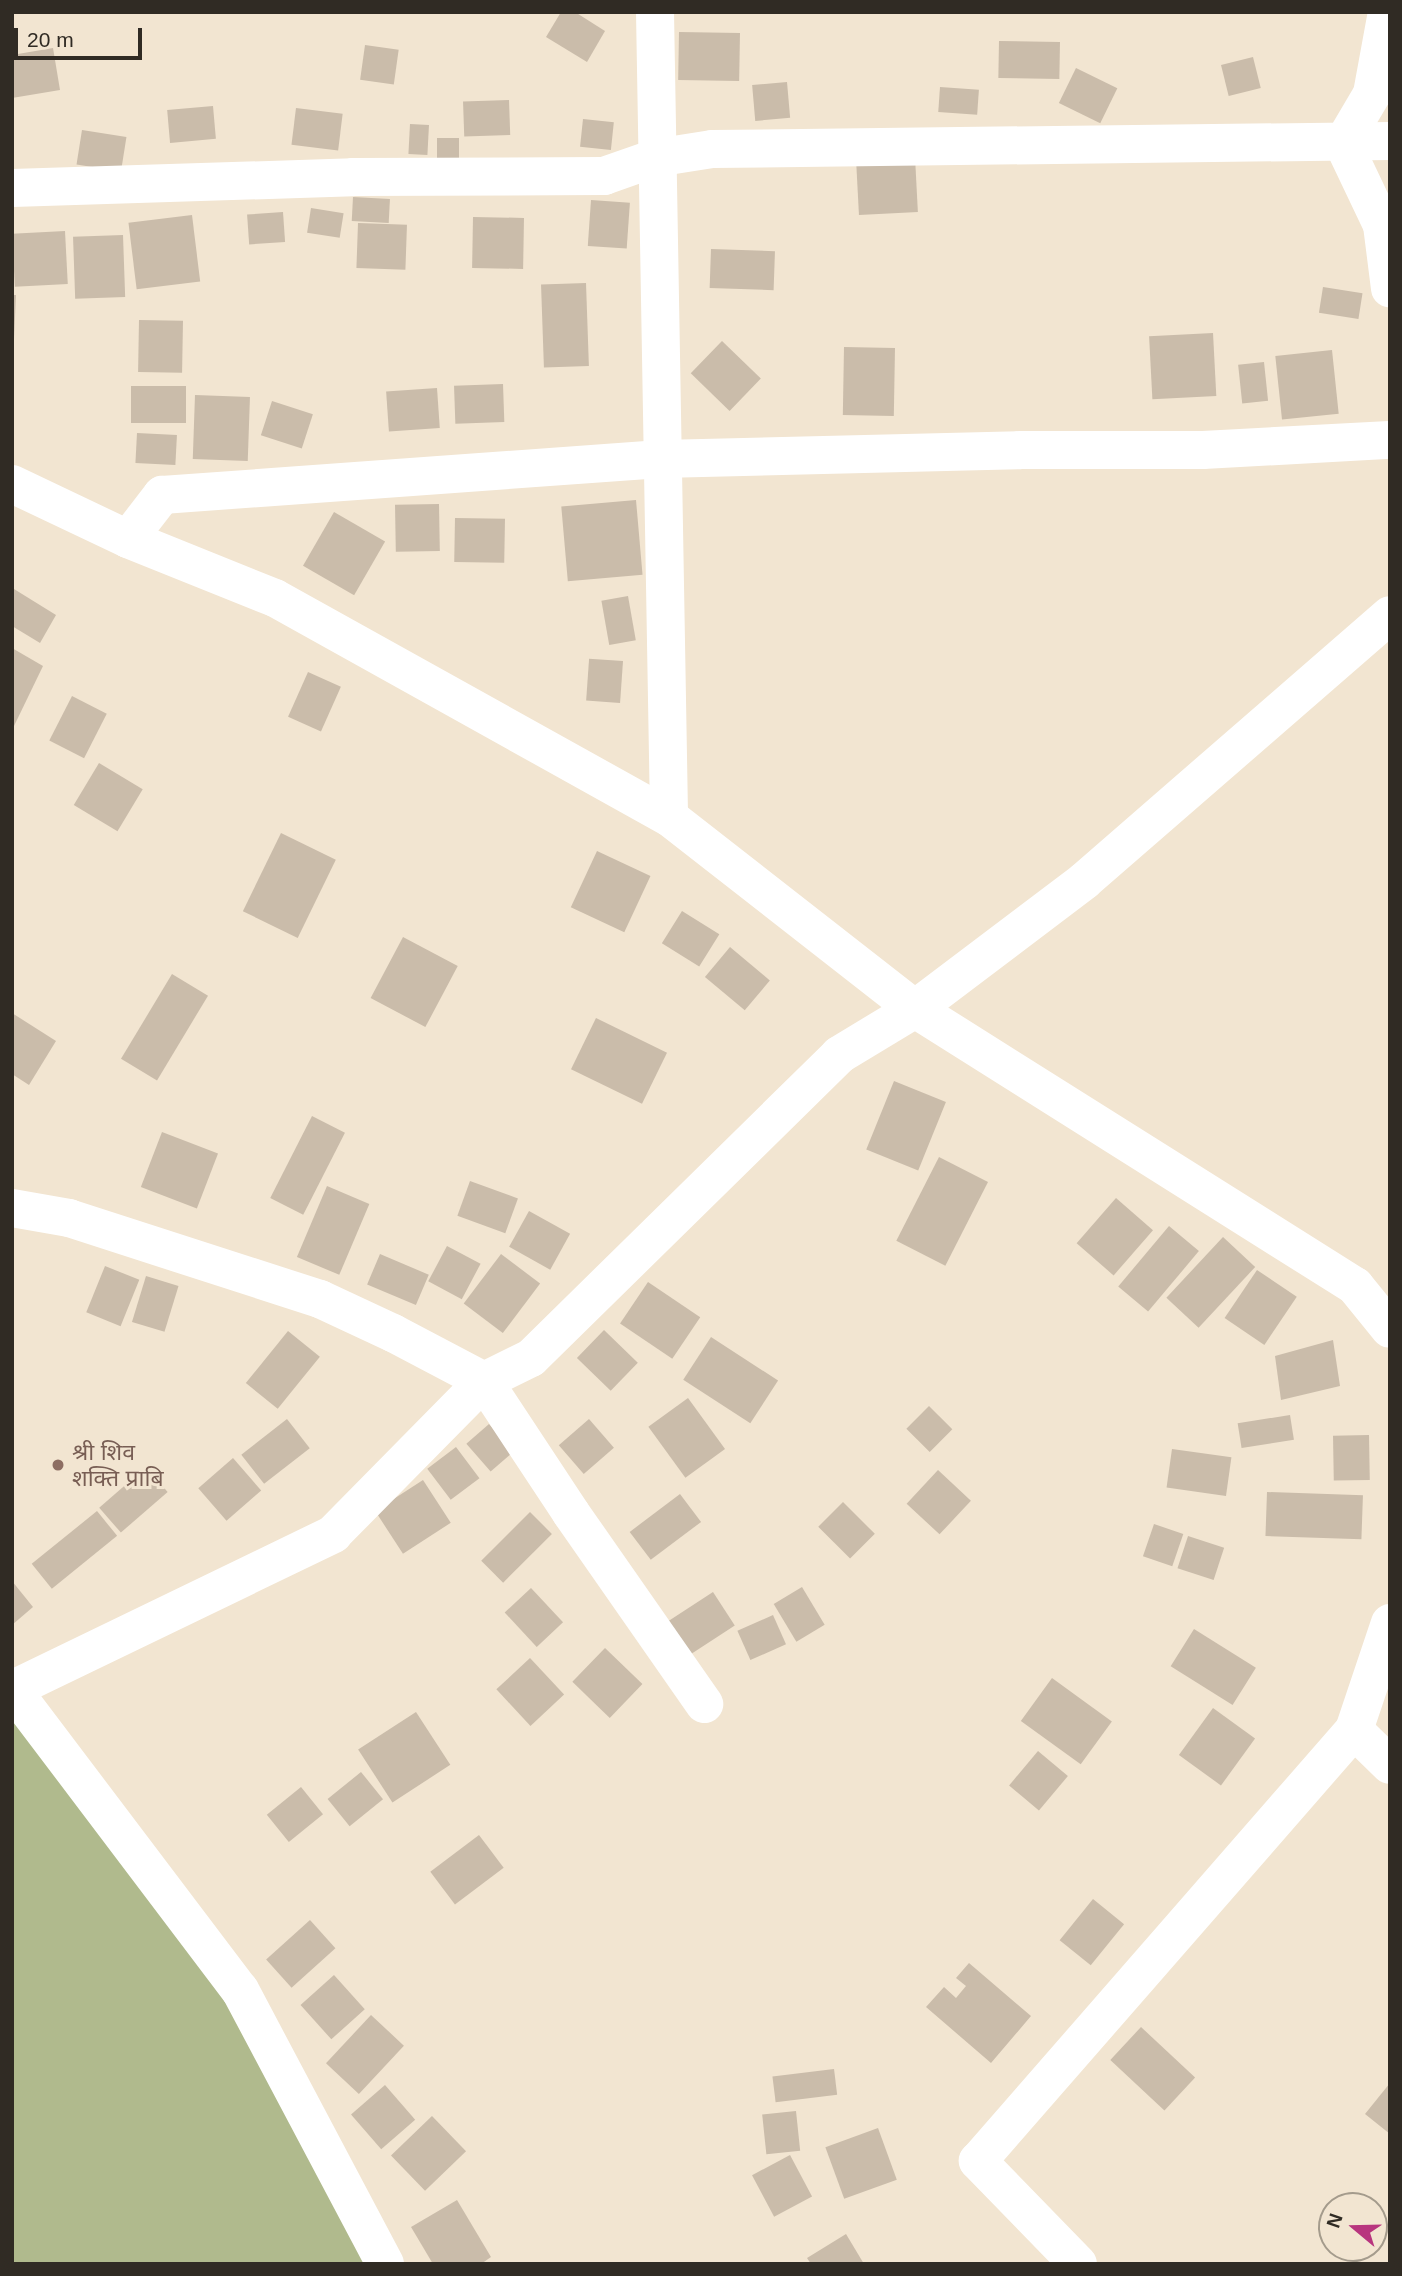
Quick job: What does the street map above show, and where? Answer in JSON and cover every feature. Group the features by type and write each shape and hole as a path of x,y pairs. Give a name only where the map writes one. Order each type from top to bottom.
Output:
{"street":[{"path":"655,12 655,158 669,817"},
{"path":"1343,143 1372,94 1387,12"},
{"path":"12,188 353,177 604,176 655,158 712,149 1390,141"},
{"path":"1343,143 1382,225 1390,288"},
{"path":"128,539 162,495 661,459 1020,450 1203,450 1390,440"},
{"path":"12,484 128,539 275,598 669,817 915,1009 1355,1286 1390,1329"},
{"path":"384,2264 240,1990 12,1689 332,1534 484,1381 531,1358 839,1055 915,1009 1084,881 1390,615"},
{"path":"12,1208 69,1219 320,1299 393,1333 484,1381 571,1513 704,1704"},
{"path":"1078,2264 978,2161 1354,1730 1390,1623"},
{"path":"1354,1730 1390,1765"}],"green space":[{"path":"13,1689 240,1990 385,2264 12,2264"}],"building":[{"path":"561,12 575,12 605,31 587,62 546,37"},
{"path":"679,32 740,33 739,81 678,80"},
{"path":"999,41 1060,42 1059,79 998,78"},
{"path":"365,45 399,50 394,84 360,80"},
{"path":"53,48 60,90 12,98 12,55"},
{"path":"1253,57 1261,88 1229,96 1221,65"},
{"path":"1076,68 1117,88 1100,123 1059,103"},
{"path":"787,82 790,118 755,121 752,85"},
{"path":"940,87 979,90 977,115 938,112"},
{"path":"509,100 510,135 464,137 463,102"},
{"path":"213,106 216,139 170,143 167,110"},
{"path":"296,108 343,114 338,150 291,145"},
{"path":"583,119 614,122 611,150 580,147"},
{"path":"410,124 429,125 427,155 408,154"},
{"path":"82,130 126,137 121,172 77,165"},
{"path":"437,138 459,138 459,160 437,160"},
{"path":"915,157 918,212 859,215 856,160"},
{"path":"353,197 390,199 389,223 352,221"},
{"path":"591,200 630,203 627,249 588,246"},
{"path":"311,208 344,213 340,238 307,233"},
{"path":"283,212 285,242 249,244 247,215"},
{"path":"192,215 200,282 137,289 128,223"},
{"path":"473,217 524,218 523,269 472,268"},
{"path":"358,223 407,225 405,270 356,268"},
{"path":"65,231 68,284 15,287 12,234"},
{"path":"123,235 125,297 75,299 73,237"},
{"path":"711,249 775,251 774,290 710,288"},
{"path":"586,283 589,366 544,368 541,285"},
{"path":"1323,287 1363,293 1358,319 1319,313"},
{"path":"12,295 16,295 14,339 12,339"},
{"path":"139,320 183,321 182,373 138,372"},
{"path":"1213,333 1216,396 1152,399 1149,336"},
{"path":"722,341 761,379 730,411 691,373"},
{"path":"844,347 895,348 894,416 843,415"},
{"path":"1332,350 1339,414 1282,420 1275,356"},
{"path":"1264,362 1268,401 1242,404 1238,365"},
{"path":"503,384 504,422 455,424 454,386"},
{"path":"131,386 186,386 186,423 131,423"},
{"path":"437,388 440,428 389,431 386,392"},
{"path":"195,395 250,397 248,461 193,459"},
{"path":"272,401 313,414 302,449 261,435"},
{"path":"137,433 177,435 175,465 135,463"},
{"path":"636,500 643,575 568,581 561,507"},
{"path":"439,504 440,551 396,552 395,505"},
{"path":"334,512 385,542 354,595 303,566"},
{"path":"455,518 505,519 504,563 454,562"},
{"path":"14,589 56,615 40,643 12,626"},
{"path":"628,596 636,640 609,645 601,601"},
{"path":"12,648 43,666 14,726 12,725"},
{"path":"589,659 623,661 620,703 586,701"},
{"path":"308,672 341,687 321,731 288,717"},
{"path":"72,696 107,714 84,758 49,741"},
{"path":"99,763 143,789 117,831 74,805"},
{"path":"281,833 336,860 298,938 243,911"},
{"path":"597,851 650,876 624,932 571,907"},
{"path":"682,911 719,934 699,967 662,943"},
{"path":"403,937 458,966 425,1027 371,998"},
{"path":"730,947 770,980 745,1010 705,977"},
{"path":"172,974 208,996 157,1080 121,1059"},
{"path":"12,1013 56,1041 29,1085 12,1074"},
{"path":"596,1018 667,1053 642,1104 571,1069"},
{"path":"894,1081 946,1102 918,1171 866,1150"},
{"path":"312,1116 345,1133 303,1215 270,1198"},
{"path":"162,1132 218,1154 197,1209 141,1187"},
{"path":"939,1157 988,1182 945,1266 896,1241"},
{"path":"470,1181 518,1198 505,1233 457,1216"},
{"path":"327,1186 369,1204 339,1275 297,1257"},
{"path":"1116,1198 1153,1230 1114,1275 1077,1243"},
{"path":"529,1211 570,1234 550,1270 509,1247"},
{"path":"1169,1226 1199,1251 1148,1312 1118,1287"},
{"path":"1223,1237 1255,1267 1199,1328 1166,1298"},
{"path":"447,1246 481,1264 462,1299 428,1281"},
{"path":"380,1254 429,1275 416,1305 367,1284"},
{"path":"501,1254 540,1283 503,1333 464,1304"},
{"path":"105,1266 139,1280 121,1326 86,1312"},
{"path":"1257,1270 1297,1297 1264,1345 1225,1318"},
{"path":"146,1276 179,1286 164,1332 132,1322"},
{"path":"648,1282 700,1317 672,1359 620,1323"},
{"path":"604,1330 638,1363 611,1391 577,1358"},
{"path":"288,1331 320,1357 278,1409 246,1383"},
{"path":"711,1337 778,1381 750,1423 683,1380"},
{"path":"1333,1340 1340,1386 1281,1400 1275,1356"},
{"path":"688,1398 725,1449 685,1478 648,1427"},
{"path":"929,1406 952,1429 930,1452 906,1429"},
{"path":"1290,1415 1294,1440 1242,1448 1238,1423"},
{"path":"287,1419 310,1448 264,1484 241,1455"},
{"path":"589,1419 614,1448 584,1474 559,1445"},
{"path":"489,1424 513,1452 491,1472 466,1444"},
{"path":"1369,1435 1370,1480 1334,1481 1333,1436"},
{"path":"456,1447 479,1478 451,1500 427,1469"},
{"path":"1172,1449 1231,1457 1226,1496 1167,1488"},
{"path":"233,1458 261,1490 226,1521 198,1488"},
{"path":"146,1467 168,1492 121,1533 99,1508"},
{"path":"938,1470 971,1501 940,1534 907,1504"},
{"path":"423,1480 451,1523 403,1554 375,1511"},
{"path":"1267,1492 1363,1495 1361,1539 1265,1536"},
{"path":"680,1494 701,1522 651,1560 630,1532"},
{"path":"843,1502 875,1534 850,1559 818,1527"},
{"path":"97,1511 117,1536 52,1589 32,1564"},
{"path":"530,1512 552,1534 503,1583 481,1561"},
{"path":"1154,1524 1183,1534 1172,1566 1143,1556"},
{"path":"1188,1536 1224,1548 1214,1580 1177,1568"},
{"path":"12,1581 33,1607 12,1625"},
{"path":"802,1587 825,1625 796,1642 774,1604"},
{"path":"531,1588 563,1622 537,1647 505,1613"},
{"path":"713,1592 735,1626 685,1658 664,1624"},
{"path":"773,1615 786,1644 750,1660 737,1631"},
{"path":"1194,1629 1256,1668 1233,1705 1171,1666"},
{"path":"605,1648 642,1684 610,1718 572,1682"},
{"path":"530,1658 564,1695 530,1726 496,1689"},
{"path":"1052,1678 1112,1721 1081,1764 1021,1721"},
{"path":"1213,1708 1255,1739 1221,1785 1179,1755"},
{"path":"416,1712 450,1765 392,1802 358,1750"},
{"path":"1038,1751 1068,1776 1039,1811 1009,1785"},
{"path":"361,1772 383,1799 350,1826 328,1799"},
{"path":"301,1787 323,1814 289,1842 267,1815"},
{"path":"479,1835 504,1868 455,1904 430,1872"},
{"path":"1093,1899 1124,1924 1091,1965 1060,1940"},
{"path":"310,1920 335,1948 292,1988 266,1959"},
{"path":"969,1963 1031,2016 991,2063 926,2007 944,1987 956,1998 966,1986 956,1978"},
{"path":"334,1975 365,2009 331,2039 301,2005"},
{"path":"371,2015 404,2046 359,2094 326,2063"},
{"path":"1141,2027 1195,2077 1164,2110 1110,2060"},
{"path":"834,2069 837,2095 776,2102 772,2077"},
{"path":"1390,2083 1390,2134 1365,2114"},
{"path":"385,2085 415,2120 381,2149 351,2115"},
{"path":"796,2111 800,2151 766,2154 762,2115"},
{"path":"432,2116 466,2151 425,2191 391,2156"},
{"path":"878,2128 897,2180 844,2199 825,2147"},
{"path":"790,2155 812,2196 774,2217 752,2175"},
{"path":"457,2200 491,2257 481,2264 433,2264 411,2227"},
{"path":"846,2234 864,2264 811,2264 807,2258"}],"place":[{"name":"श्री शिव शक्ति प्राबि","path":"58,1465"}]}
